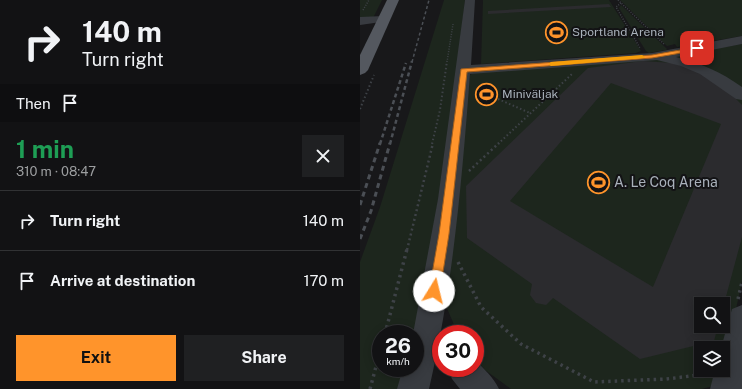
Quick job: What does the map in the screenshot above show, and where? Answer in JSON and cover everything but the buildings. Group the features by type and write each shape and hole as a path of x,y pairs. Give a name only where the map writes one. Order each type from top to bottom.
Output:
{"main road":[{"path":"360,70 393,0"}],"street":[{"path":"435,325 444,234 464,70 470,0"},
{"path":"361,17 384,19"},
{"path":"464,70 649,57 742,40"},
{"path":"649,57 683,61 716,75 742,95"},
{"path":"728,380 742,319"},
{"path":"413,389 432,336"},
{"path":"470,377 483,389"}],"path":[{"path":"361,17 369,0"},
{"path":"618,0 673,53"},
{"path":"621,3 616,7 649,57"},
{"path":"387,325 418,207 440,110 453,22"},
{"path":"449,190 585,61"},
{"path":"498,99 530,114"},
{"path":"444,234 481,307 521,344 594,382 666,379 728,380"},
{"path":"370,389 373,377"}],"shaded area":[{"path":"360,0 382,0 373,18 360,19"},
{"path":"444,0 465,0 448,143 417,325 372,325 372,377 407,377 404,389 360,389 360,262 380,207"},
{"name":"Sportland Arena","path":"483,0 609,0 641,51 636,53 481,64"},
{"path":"620,0 742,0 742,36 677,47 675,44 667,46"},
{"path":"621,5 667,49 649,53 646,51 619,8"},
{"name":"A. Le Coq Arena","path":"742,44 742,281 729,341 694,341 694,377 722,377 720,384 702,389 511,389 484,369 484,325 454,325 446,306 447,273 470,75 473,73 642,59"}],"railway":[{"path":"412,62 429,0"},
{"path":"390,144 412,61"},
{"path":"380,144 406,63"},
{"path":"360,205 380,143"},
{"path":"360,239 371,211 390,143"}],"slow traffic":[{"path":"551,64 642,57"}],"place":[{"name":"Sportland Arena","path":"557,32"},
{"name":"Miniväljak","path":"486,94"},
{"name":"A. Le Coq Arena","path":"599,182"}],"route":[{"path":"434,291 444,234 464,70 652,56 697,48"}]}
